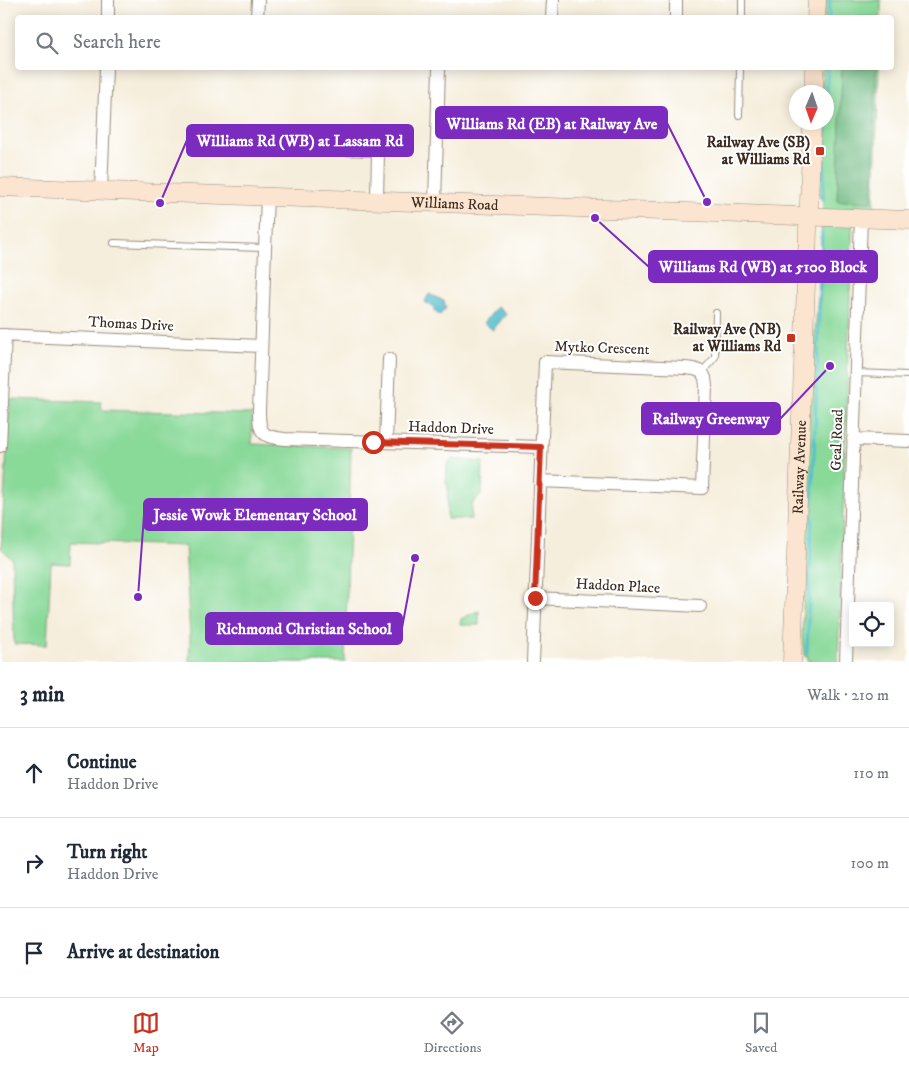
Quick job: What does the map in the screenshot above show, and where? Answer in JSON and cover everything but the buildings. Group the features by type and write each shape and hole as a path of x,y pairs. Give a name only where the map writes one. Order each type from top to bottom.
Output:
{"street":[{"path":"108,0 108,15"},
{"path":"257,15 258,0"},
{"path":"552,0 552,15"},
{"path":"676,0 676,15"},
{"path":"816,15 817,0"},
{"path":"102,191 106,70"},
{"path":"435,202 439,70"},
{"path":"814,70 814,85"},
{"name":"Railway Avenue","path":"792,662 812,130"},
{"path":"336,149 378,150 377,201"},
{"name":"Williams Road","path":"0,187 909,220"},
{"name":"Haddon Drive","path":"267,196 259,423 263,433 271,438 285,439 541,447"},
{"name":"Geal Road","path":"846,662 861,218"},
{"path":"0,446 2,335"},
{"name":"Thomas Drive","path":"2,335 261,346"},
{"path":"386,442 389,359"},
{"name":"Mytko Crescent","path":"541,447 545,362 685,368 702,372"},
{"path":"540,481 702,488 706,386 702,372"},
{"path":"853,439 909,441"},
{"path":"532,662 541,447"},
{"name":"Haddon Place","path":"535,598 700,606"}],"lane":[{"path":"742,0 742,15"},
{"path":"739,115 740,70"},
{"path":"114,243 265,248"},
{"path":"702,372 715,357 716,313"},
{"path":"856,373 909,375"}],"green space":[{"path":"825,0 881,0 881,15 824,15"},
{"path":"822,70 879,70 874,207 853,207 838,662 808,662 808,656 804,656 802,637 812,358 818,298 823,201 819,194 821,130 834,130 834,85 822,85"},
{"path":"842,70 876,70 872,202 837,201"},
{"path":"10,399 101,402 102,410 252,414 252,444 351,448 345,662 189,662 190,638 185,546 71,542 70,564 51,563 47,645 14,644 12,559 1,548"},
{"path":"451,459 483,462 482,494 472,504 471,519 447,519 447,465"},
{"path":"479,611 479,625 460,625 461,619"}],"water":[{"path":"429,294 444,301 446,308 440,315 434,311 434,307 425,302"},
{"path":"497,307 506,314 493,330 484,323"}],"waterway":[{"path":"829,15 830,0"},
{"path":"827,85 828,70"},
{"path":"823,201 826,130"},
{"path":"807,653 822,233"}],"place":[{"name":"Railway Ave (SB) at Williams Rd","path":"820,151"},
{"name":"Williams Rd (EB) at Railway Ave","path":"707,202"},
{"name":"Williams Rd (WB) at Lassam Rd","path":"160,203"},
{"name":"Williams Rd (WB) at 5100 Block","path":"595,218"},
{"name":"Railway Ave (NB) at Williams Rd","path":"791,338"},
{"name":"Railway Greenway","path":"830,366"},
{"name":"Richmond Christian School","path":"415,558"},
{"name":"Jessie Wowk Elementary School","path":"138,597"}],"route":[{"path":"373,442 541,447 535,598"}]}
